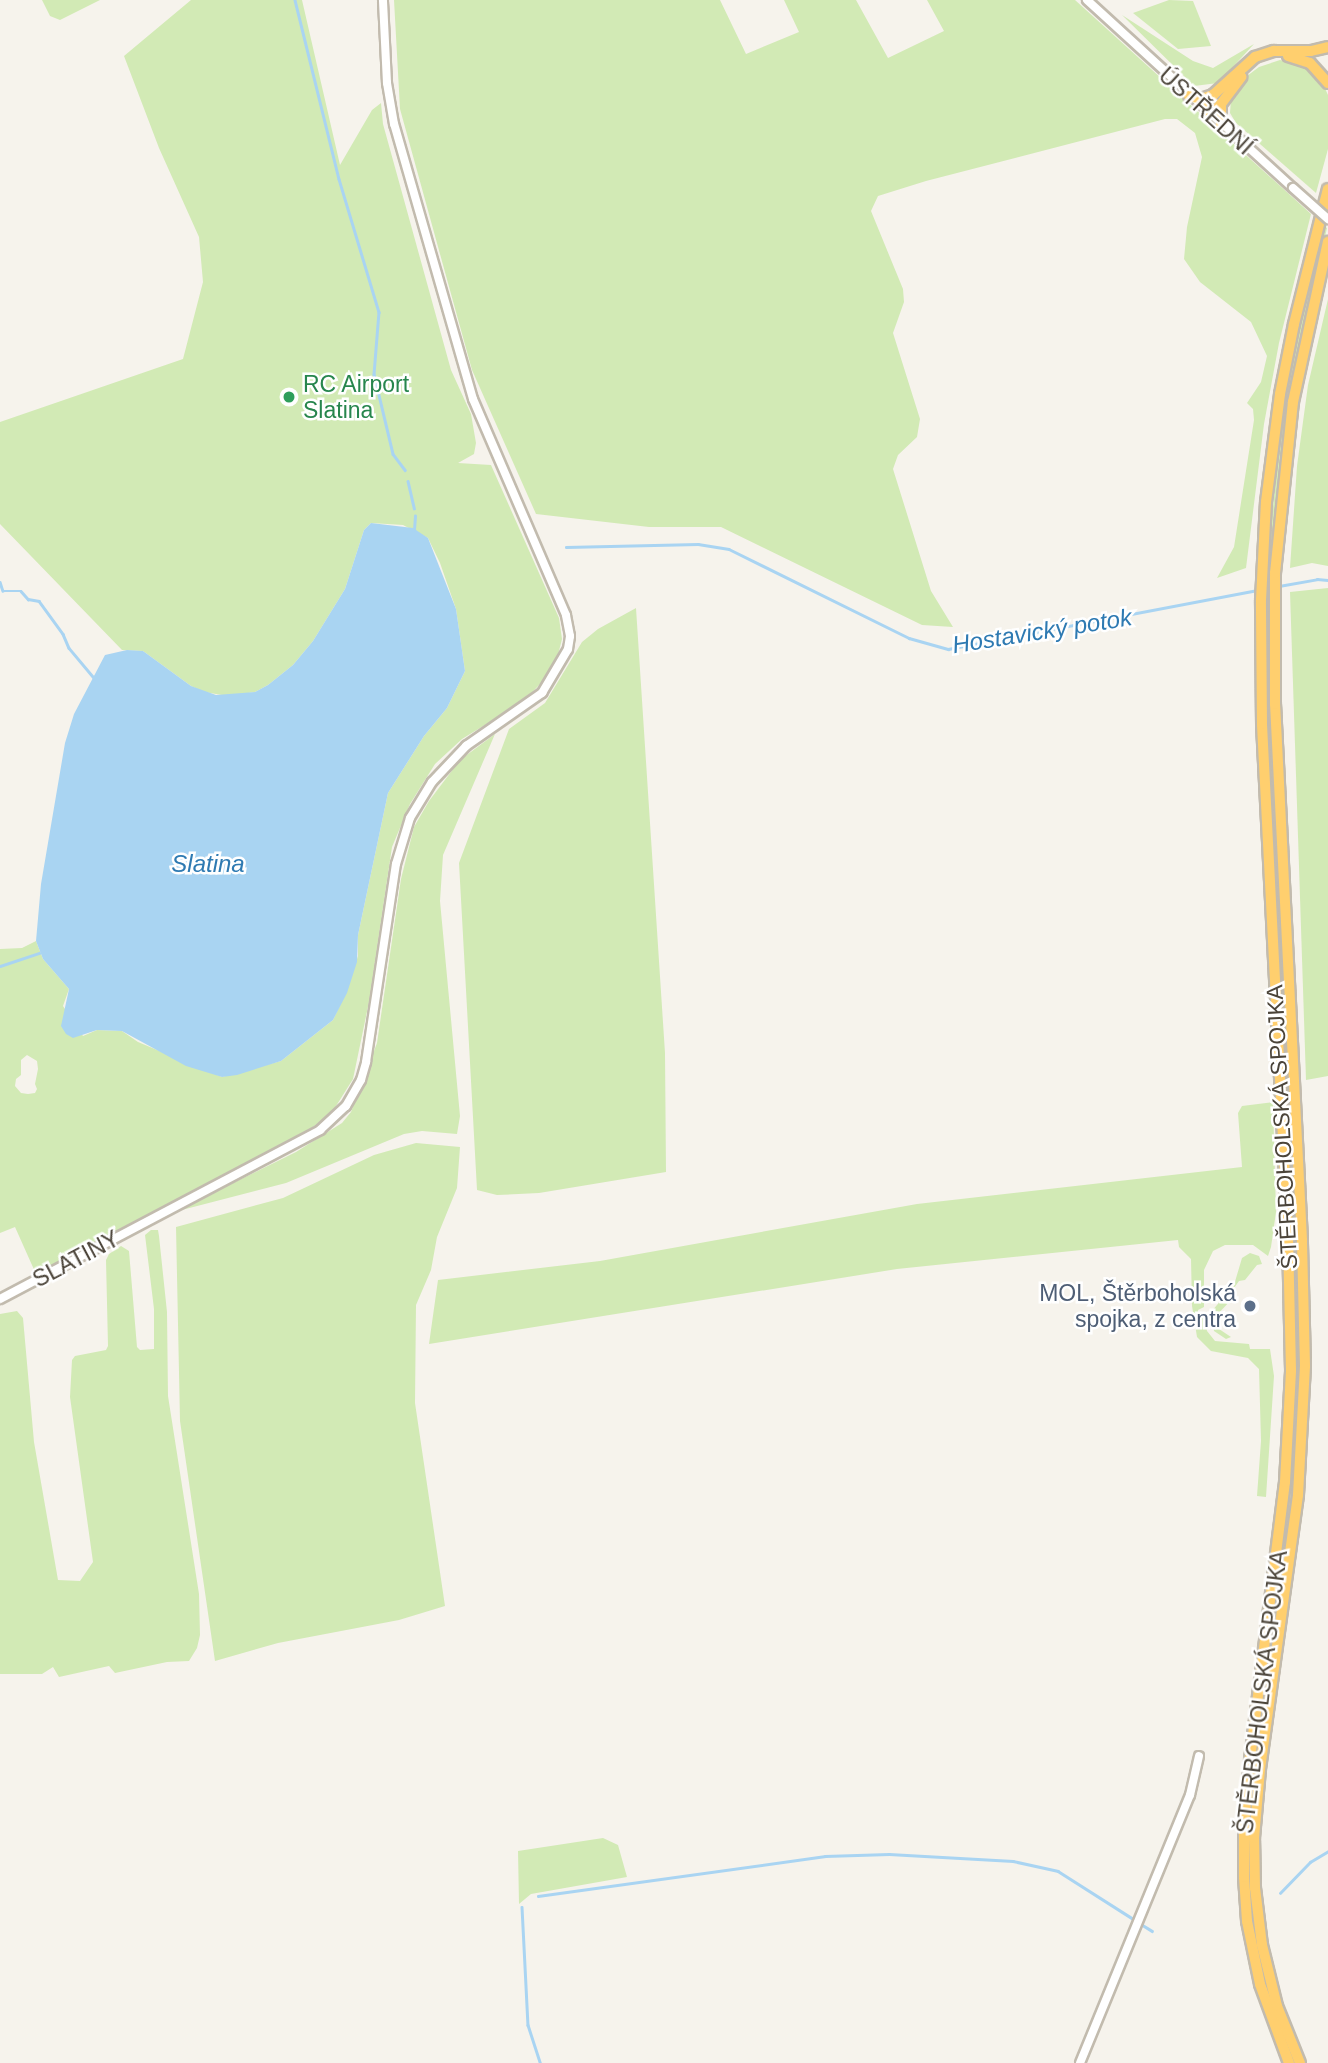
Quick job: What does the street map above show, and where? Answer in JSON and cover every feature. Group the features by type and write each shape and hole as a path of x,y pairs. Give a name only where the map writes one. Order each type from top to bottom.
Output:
{"highway":[{"path":"1207,113 1213,112 1217,100 1244,65 1262,54 1280,50 1311,51 1328,47"},
{"path":"1189,96 1217,100 1250,68 1274,57 1300,58 1315,67 1328,83"},
{"path":"1217,100 1221,125"},
{"name":"ŠTĚRBOHOLSKÁ SPOJKA","path":"1289,2063 1260,1984 1247,1921 1244,1877 1246,1800 1283,1505 1291,1370 1287,1224 1263,747 1261,600 1268,481 1280,394 1294,324 1328,189"},
{"name":"ŠTĚRBOHOLSKÁ SPOJKA","path":"1300,2063 1277,2006 1266,1966 1257,1910 1254,1860 1259,1769 1298,1495 1304,1390 1303,1261 1275,715 1275,573 1293,402 1328,242"}],"street":[{"name":"SLATINY","path":"0,1299 320,1130 346,1106 361,1080 366,1062 396,864 410,818 432,782 466,746 542,693 568,649 570,636 566,615 473,399 397,137 387,83 383,0"},
{"name":"ÚSTŘEDNÍ","path":"1087,0 1207,113 1328,219"},
{"path":"1080,2063 1191,1795 1199,1756"}],"green space":[{"path":"42,0 100,0 60,20 50,16"},
{"path":"191,0 302,0 340,165 372,110 381,103 383,124 451,370 471,414 476,443 474,454 458,463 491,465 559,618 562,639 557,659 541,683 524,701 462,739 435,764 410,804 392,847 369,1002 353,1079 331,1114 310,1129 36,1274 15,1227 0,1233 0,949 22,948 36,941 43,959 69,989 63,1006 83,1036 97,1030 122,1031 138,1042 222,1077 281,1061 333,1020 346,993 358,956 358,935 388,793 424,736 447,708 465,671 456,609 440,563 428,538 403,525 371,523 364,530 345,589 313,641 293,665 268,685 255,692 228,696 204,692 191,686 143,651 122,650 0,524 0,422 183,359 203,282 199,237 159,148 124,56","holes":["27,1055 37,1061 37,1089 35,1093 21,1093 15,1086 16,1079 21,1075 21,1060"]},
{"path":"394,0 720,0 746,54 799,32 784,0 856,0 888,58 944,31 927,0 1075,0 1311,214 1279,343 1264,424 1246,568 1217,578 1234,547 1254,420 1253,409 1247,403 1261,382 1267,356 1251,322 1200,282 1184,259 1187,227 1202,157 1195,133 1177,119 1165,119 926,181 878,196 871,211 903,289 904,302 893,333 920,419 917,437 898,455 893,469 931,591 953,627 922,625 721,527 649,527 536,514 472,370 400,109"},
{"path":"1169,0 1193,1 1211,46 1178,49 1133,13"},
{"path":"1122,15 1193,61 1213,68 1254,44 1218,83 1194,86"},
{"path":"1280,60 1308,67 1321,80 1328,95 1328,149 1316,193 1236,123 1230,113 1231,99 1247,76 1259,67"},
{"path":"1323,225 1327,228 1289,393 1276,496 1270,574 1266,575 1282,418 1293,356"},
{"path":"1328,299 1328,566 1312,563 1290,568 1297,466 1308,385"},
{"path":"1328,588 1328,1076 1306,1080 1290,592"},
{"path":"1269,598 1271,723 1289,1089 1285,1090 1267,722 1266,599"},
{"path":"636,608 665,1053 666,1172 539,1193 497,1195 477,1190 459,863 509,729 545,703 582,642 598,629"},
{"path":"495,734 443,855 440,901 460,1116 457,1134 422,1131 404,1134 286,1183 174,1212 296,1152 342,1123 351,1112 377,1043 401,879 414,827 429,801 460,760"},
{"path":"1290,1099 1298,1282 1299,1387 1287,1539 1284,1536 1293,1445 1296,1352 1286,1100"},
{"path":"1273,1102 1276,1212 1268,1256 1253,1245 1225,1245 1213,1251 1204,1270 1204,1307 1198,1310 1198,1314 1204,1316 1207,1331 1215,1341 1249,1344 1250,1349 1270,1349 1274,1376 1266,1497 1257,1496 1261,1441 1259,1369 1248,1358 1211,1351 1197,1337 1192,1306 1191,1259 1179,1247 1178,1240 897,1269 429,1344 438,1280 600,1261 917,1204 1242,1167 1238,1113 1242,1106"},
{"path":"416,1143 460,1147 457,1188 437,1237 431,1270 416,1305 415,1403 445,1606 399,1620 278,1643 215,1661 180,1421 176,1227 283,1198 374,1155"},
{"path":"151,1230 158,1230 159,1236 167,1312 168,1396 199,1594 200,1635 197,1648 189,1661 167,1662 115,1673 109,1666 59,1677 53,1667 42,1674 0,1674 0,1314 17,1311 23,1318 34,1442 58,1580 80,1581 93,1562 70,1397 72,1360 75,1356 106,1350 108,1346 106,1260 109,1254 121,1246 129,1251 137,1347 140,1350 154,1349 154,1309 145,1235"},
{"path":"1250,1253 1259,1256 1262,1264 1257,1265 1245,1280 1239,1281 1227,1298 1232,1299 1215,1317 1219,1329 1231,1337 1226,1339 1214,1331 1211,1312 1234,1285 1242,1258"},
{"path":"603,1838 618,1845 627,1877 531,1894 519,1904 518,1851"}],"water":[{"name":"Slatina","path":"371,523 413,528 428,538 456,609 465,671 447,708 424,736 388,793 358,935 357,962 347,993 333,1020 281,1061 222,1077 186,1066 122,1031 97,1030 73,1038 66,1034 61,1026 69,989 43,959 36,941 41,884 65,743 74,714 105,655 127,650 143,651 191,686 216,695 255,692 293,665 313,641 345,589 364,530"}],"waterway":[{"path":"295,0 339,179 379,312 374,374 393,454 405,470"},
{"path":"408,481 414,508"},
{"path":"414,530 415,516"},
{"name":"Hostavický potok","path":"566,547 698,544 729,549 909,638 948,649 1258,590"},
{"name":"Hostavický potok","path":"1279,586 1317,579 1328,580"},
{"name":"Hostavický potok","path":"0,582 3,591 21,591 28,599 39,601 63,634 69,648 95,679"},
{"path":"0,966 39,953"},
{"path":"1280,1893 1310,1862 1328,1851"},
{"path":"538,1896 825,1856 889,1854 1013,1861 1058,1871 1135,1920"},
{"path":"522,1907 528,2025 540,2063"},
{"path":"1141,1924 1152,1931"}],"place":[{"name":"RC Airport Slatina","path":"289,397"},
{"name":"MOL, Štěrboholská spojka, z centra","path":"1250,1306"}]}
